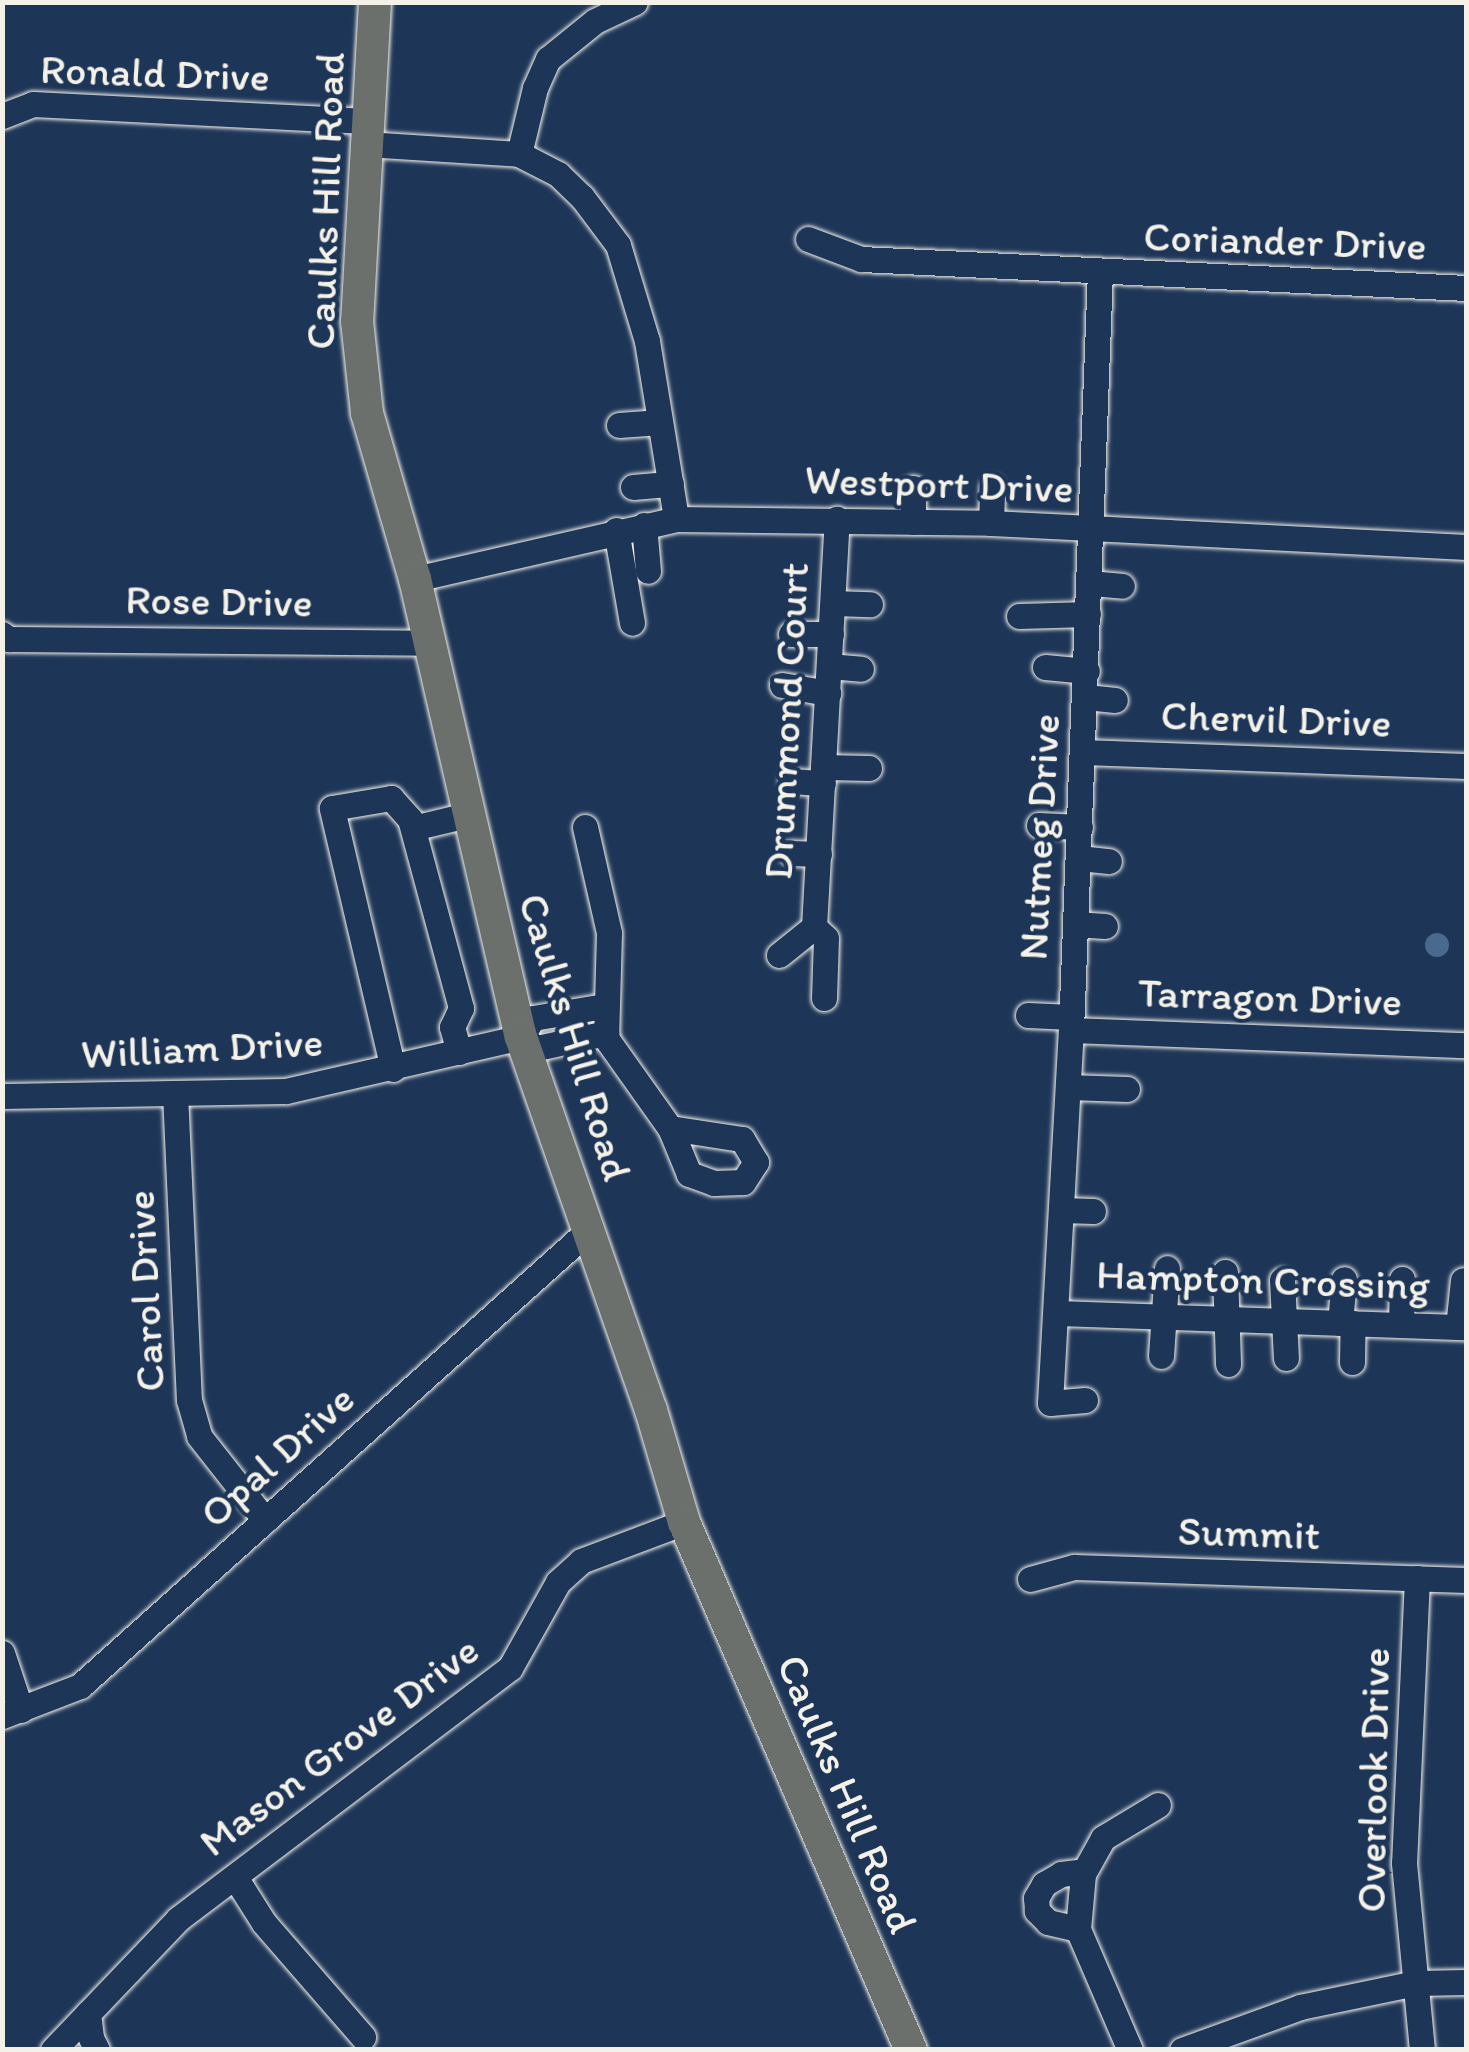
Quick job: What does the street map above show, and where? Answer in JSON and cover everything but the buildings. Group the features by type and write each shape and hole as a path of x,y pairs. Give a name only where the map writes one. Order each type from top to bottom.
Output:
{"main road":[{"name":"Caulks Hill Road","path":"375,2 357,321 367,413 415,578 521,1037 590,1229 684,1522 910,2050"}],"street":[{"path":"635,2 595,22 548,59 535,88 519,154 567,182 618,245 647,341 676,519"},
{"name":"Ronald Drive","path":"2,116 33,104 367,132 519,154"},
{"name":"Coriander Drive","path":"808,239 861,259 1100,274 1466,288"},
{"name":"Nutmeg Drive","path":"1085,1400 1050,1403 1084,752 1100,274"},
{"path":"618,425 660,422"},
{"path":"632,487 670,484"},
{"path":"991,523 992,487"},
{"path":"913,488 913,522"},
{"name":"Westport Drive","path":"415,578 676,519 991,523 1466,547"},
{"name":"Drummond Court","path":"824,998 826,938 814,928 837,519"},
{"path":"644,524 648,571"},
{"path":"616,530 632,623"},
{"path":"1090,583 1122,586"},
{"path":"832,604 870,604"},
{"path":"1019,616 1088,614"},
{"path":"792,634 831,634"},
{"name":"Rose Drive","path":"6,636 429,644"},
{"path":"829,666 861,668"},
{"path":"1046,667 1115,700"},
{"path":"782,684 828,693"},
{"name":"Chervil Drive","path":"1084,752 1466,766"},
{"path":"790,781 869,768"},
{"path":"392,1068 332,808 391,798 410,819 461,1008 452,1027 460,1052"},
{"path":"412,828 467,815"},
{"path":"1040,824 1080,827"},
{"path":"586,827 609,933 606,1033 617,1058 670,1128"},
{"path":"790,853 819,854"},
{"path":"1078,858 1109,861"},
{"path":"1076,924 1105,926"},
{"path":"779,955 814,928"},
{"path":"604,1006 533,1018 521,1037 537,1048 606,1033"},
{"name":"Tarragon Drive","path":"1028,1016 1071,1023 1466,1045"},
{"name":"William Drive","path":"2,1096 286,1091 521,1037"},
{"path":"1068,1087 1127,1089"},
{"name":"Carol Drive","path":"175,1092 189,1400 198,1436 265,1520"},
{"path":"1062,1210 1093,1211"},
{"name":"Opal Drive","path":"12,1713 80,1686 590,1229"},
{"path":"1161,1356 1167,1268"},
{"path":"1225,1272 1228,1364"},
{"path":"1344,1278 1352,1362"},
{"path":"1401,1325 1402,1279"},
{"path":"1282,1280 1286,1358"},
{"path":"1462,1280 1462,1327"},
{"name":"Hampton Crossing","path":"1056,1313 1462,1327"},
{"name":"Mason Grove Drive","path":"53,2050 178,1919 510,1668 558,1582 581,1561 684,1522"},
{"name":"Summit","path":"1030,1579 1074,1567 1466,1580"},
{"name":"Overlook Drive","path":"1417,1578 1404,1863 1422,2050"},
{"path":"2,1653 12,1713"},
{"path":"1130,2050 1078,1930 1084,1871 1103,1838 1158,1806"},
{"path":"1078,1930 1048,1922 1037,1911 1036,1898 1044,1884 1061,1874 1084,1871"},
{"path":"235,1877 264,1923 362,2037"},
{"path":"1182,2050 1300,2007 1416,1983 1466,1982"},
{"path":"88,2013 90,2038 97,2050"}],"water":[{"path":"1437,933 1446,936 1446,954 1437,957 1428,954 1425,945 1428,936"}]}
